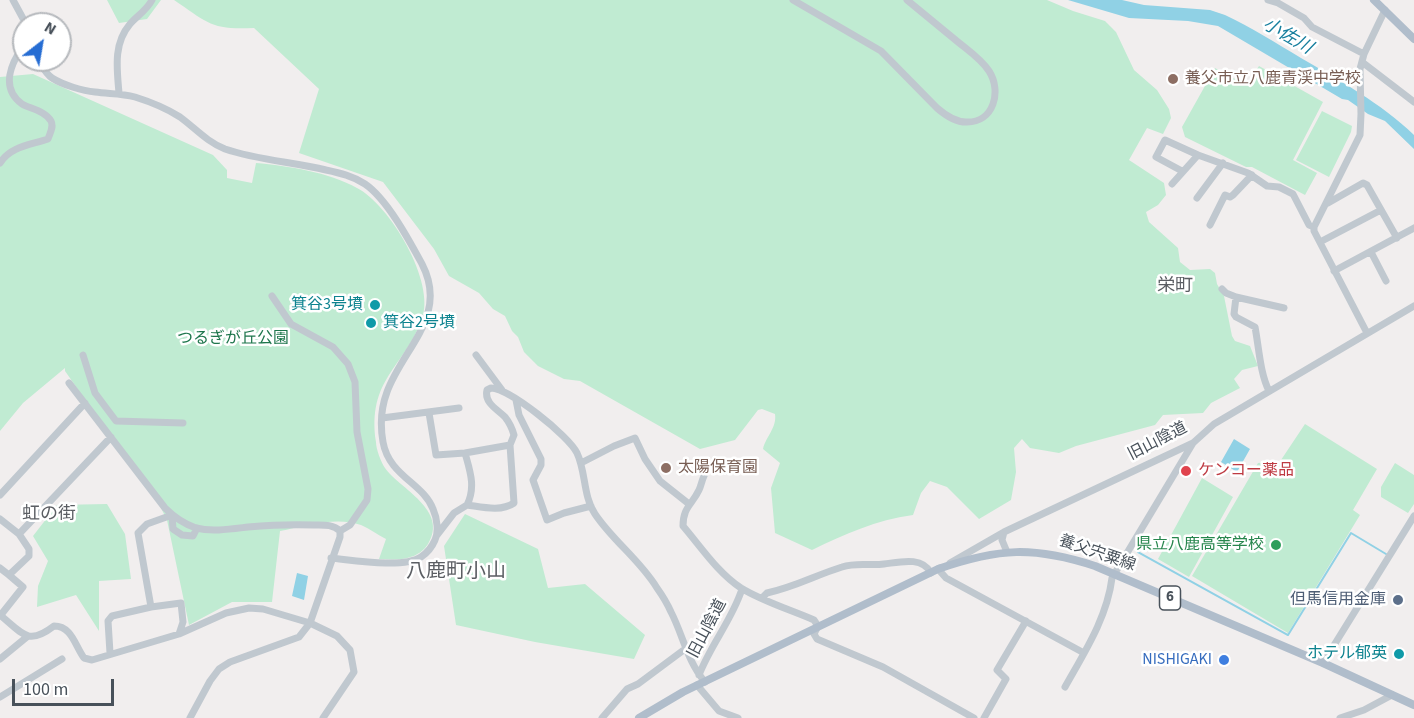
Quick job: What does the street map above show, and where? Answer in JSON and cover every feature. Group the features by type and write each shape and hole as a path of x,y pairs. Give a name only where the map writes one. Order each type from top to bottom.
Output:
{"main road":[{"path":"1374,0 1414,39"},
{"name":"養父宍粟線","path":"639,718 700,681 934,571 969,558 1007,552 1043,552 1067,557 1115,574 1323,663 1414,705"}],"street":[{"path":"118,93 117,58 120,39 129,25 152,0"},
{"path":"793,0 881,51 937,108 947,115 964,122 981,119 987,114 996,98 994,80 989,70 908,0"},
{"path":"1268,0 1304,18 1312,27 1363,58 1414,102"},
{"path":"1314,227 1360,135 1360,86 1363,58 1385,10"},
{"path":"0,162 6,154 48,139 53,128 51,120 40,111 21,103 11,91 9,83 12,66"},
{"path":"47,72 52,78 93,92 118,93 160,105 222,148 351,176 371,189 384,203 422,265 430,285 426,321 393,378 382,407 383,443 395,468 426,497 433,509 437,535"},
{"path":"1182,171 1156,157 1165,140 1252,175 1267,186 1280,187 1293,194 1309,225 1314,227 1367,333"},
{"path":"1172,184 1198,155"},
{"path":"1197,198 1223,163"},
{"path":"1210,225 1225,195 1230,197 1233,195 1252,175"},
{"path":"1327,204 1363,183 1367,185 1397,238"},
{"path":"1320,242 1381,210"},
{"path":"1334,271 1414,228"},
{"path":"1371,252 1386,281"},
{"path":"1222,289 1236,297 1284,308"},
{"path":"272,296 291,324 333,347 348,364 355,382 357,432 368,489 367,500 350,525 340,531"},
{"path":"1236,297 1233,314 1255,327 1262,376 1269,391"},
{"name":"旧山陰道","path":"934,571 1004,531 1193,443 1214,424 1414,306"},
{"path":"83,355 95,393 116,421 183,423"},
{"path":"476,355 502,390 557,430 576,450 591,506 609,532 656,585 671,612 685,649"},
{"path":"69,383 172,515 197,528 217,530 284,524 336,527 340,531 340,537 310,623 299,637 230,662 219,669 190,718"},
{"path":"466,505 489,508 508,507 514,503 510,445 514,435 510,424 488,402 486,395 487,390 491,388 502,390"},
{"path":"516,400 519,415 541,459 541,465 533,480 547,520 591,506"},
{"path":"0,495 85,403"},
{"path":"382,418 459,408"},
{"path":"429,413 436,454 465,453 510,445"},
{"path":"19,534 111,437"},
{"path":"581,463 634,438 660,482 689,504"},
{"path":"1065,687 1110,597 1112,578 1193,443"},
{"path":"331,558 405,562 420,558 432,548 437,535 453,513 466,505 472,495 472,480 465,453"},
{"path":"704,476 699,492 683,516 683,526 712,561 742,589"},
{"path":"172,515 173,529 182,535 193,536 197,528"},
{"path":"151,607 138,533 147,524 172,515"},
{"path":"1323,663 1414,516"},
{"path":"1,522 19,534 29,549 28,556 9,575"},
{"path":"1004,531 1002,540 1007,552"},
{"path":"762,597 767,593 858,563 880,565 907,561 921,562 1084,653"},
{"path":"0,568 23,587 0,616 33,638 41,636 54,626 59,626 71,634 84,658 92,660 179,634 226,613 249,608 263,609 310,623 337,636 345,643 350,650 354,672 323,718"},
{"name":"旧山陰道","path":"700,681 705,661 736,609 742,589 814,620 818,626"},
{"path":"110,653 108,621 112,616 181,603 183,622 179,634"},
{"path":"984,718 1006,679 997,670 1026,621"},
{"path":"818,626 814,634 817,639 883,667 974,718"},
{"path":"0,659 27,636"},
{"name":"旧山陰道","path":"602,718 627,689 638,684 685,649 700,681"},
{"path":"0,697 62,659"},
{"path":"700,681 719,711 738,718"},
{"path":"1340,718 1364,710 1392,695"}],"green space":[{"path":"107,0 161,0 147,19 119,23"},
{"path":"174,0 1047,0 1105,21 1116,32 1134,70 1157,90 1169,109 1171,118 1163,134 1147,128 1129,160 1164,183 1166,195 1158,205 1146,212 1149,222 1178,248 1180,262 1190,270 1210,269 1215,273 1217,284 1224,296 1232,336 1235,341 1250,346 1258,366 1242,370 1234,379 1240,388 1211,403 1203,413 1163,415 1155,425 1076,446 1059,453 1030,448 1022,439 1014,448 1016,472 1011,500 979,519 947,487 930,481 921,493 913,515 861,528 812,550 775,533 771,488 780,463 763,449 773,428 775,414 762,409 758,410 735,440 700,449 580,381 564,379 538,366 524,352 505,316 493,309 479,293 449,276 434,249 383,182 299,153 319,89 254,28 219,26"},
{"path":"1259,66 1323,102 1293,160 1317,173 1305,195 1252,167 1246,167 1185,137 1182,127 1215,68 1246,85"},
{"name":"つるぎが丘公園","path":"33,74 213,155 227,170 227,178 252,183 256,163 308,171 346,182 370,197 383,210 407,246 422,285 425,303 422,319 414,336 382,388 375,421 376,445 385,468 428,511 433,532 423,550 406,558 379,559 386,539 351,522 320,523 280,531 272,602 232,602 189,625 167,520 65,368 23,403 0,431 0,77"},
{"path":"1322,111 1352,126 1329,177 1296,160"},
{"name":"県立八鹿高等学校","path":"1305,424 1377,469 1353,510 1360,515 1288,633 1192,576 1258,463 1269,462 1277,466"},
{"path":"1395,463 1414,475 1414,504 1408,513 1381,497 1381,487"},
{"path":"1202,478 1233,497 1189,577 1158,559"},
{"path":"107,504 125,534 131,579 99,581 99,631 76,595 37,607 38,586 48,561 33,536 57,505"},
{"path":"465,514 538,549 548,588 585,584 645,635 634,659 535,642 456,625 444,546"}],"water":[{"path":"1068,0 1122,0 1144,5 1210,10 1225,15 1263,35 1374,103 1414,135 1414,149 1385,121 1368,114 1348,100 1342,99 1218,26 1188,21 1129,18"},
{"path":"1234,439 1250,449 1237,472 1221,462"},
{"path":"297,573 308,576 304,600 292,596"}],"waterway":[{"path":"1138,552 1288,635 1351,533 1386,554"}],"place":[{"name":"養父市立八鹿青渓中学校","path":"1173,79"},
{"name":"箕谷3号墳","path":"375,305"},
{"name":"箕谷2号墳","path":"371,323"},
{"name":"太陽保育園","path":"666,468"},
{"name":"ケンコー薬品","path":"1186,471"},
{"name":"県立八鹿高等学校","path":"1276,545"},
{"name":"但馬信用金庫","path":"1398,600"},
{"name":"ホテル郁英","path":"1399,654"},
{"name":"NISHIGAKI","path":"1224,660"}],"district":[{"name":"栄町","path":"1175,287"},
{"name":"虹の街","path":"49,515"},
{"name":"八鹿町小山","path":"456,573"}],"water label":[{"name":"小佐川","path":"1287,37"}]}
